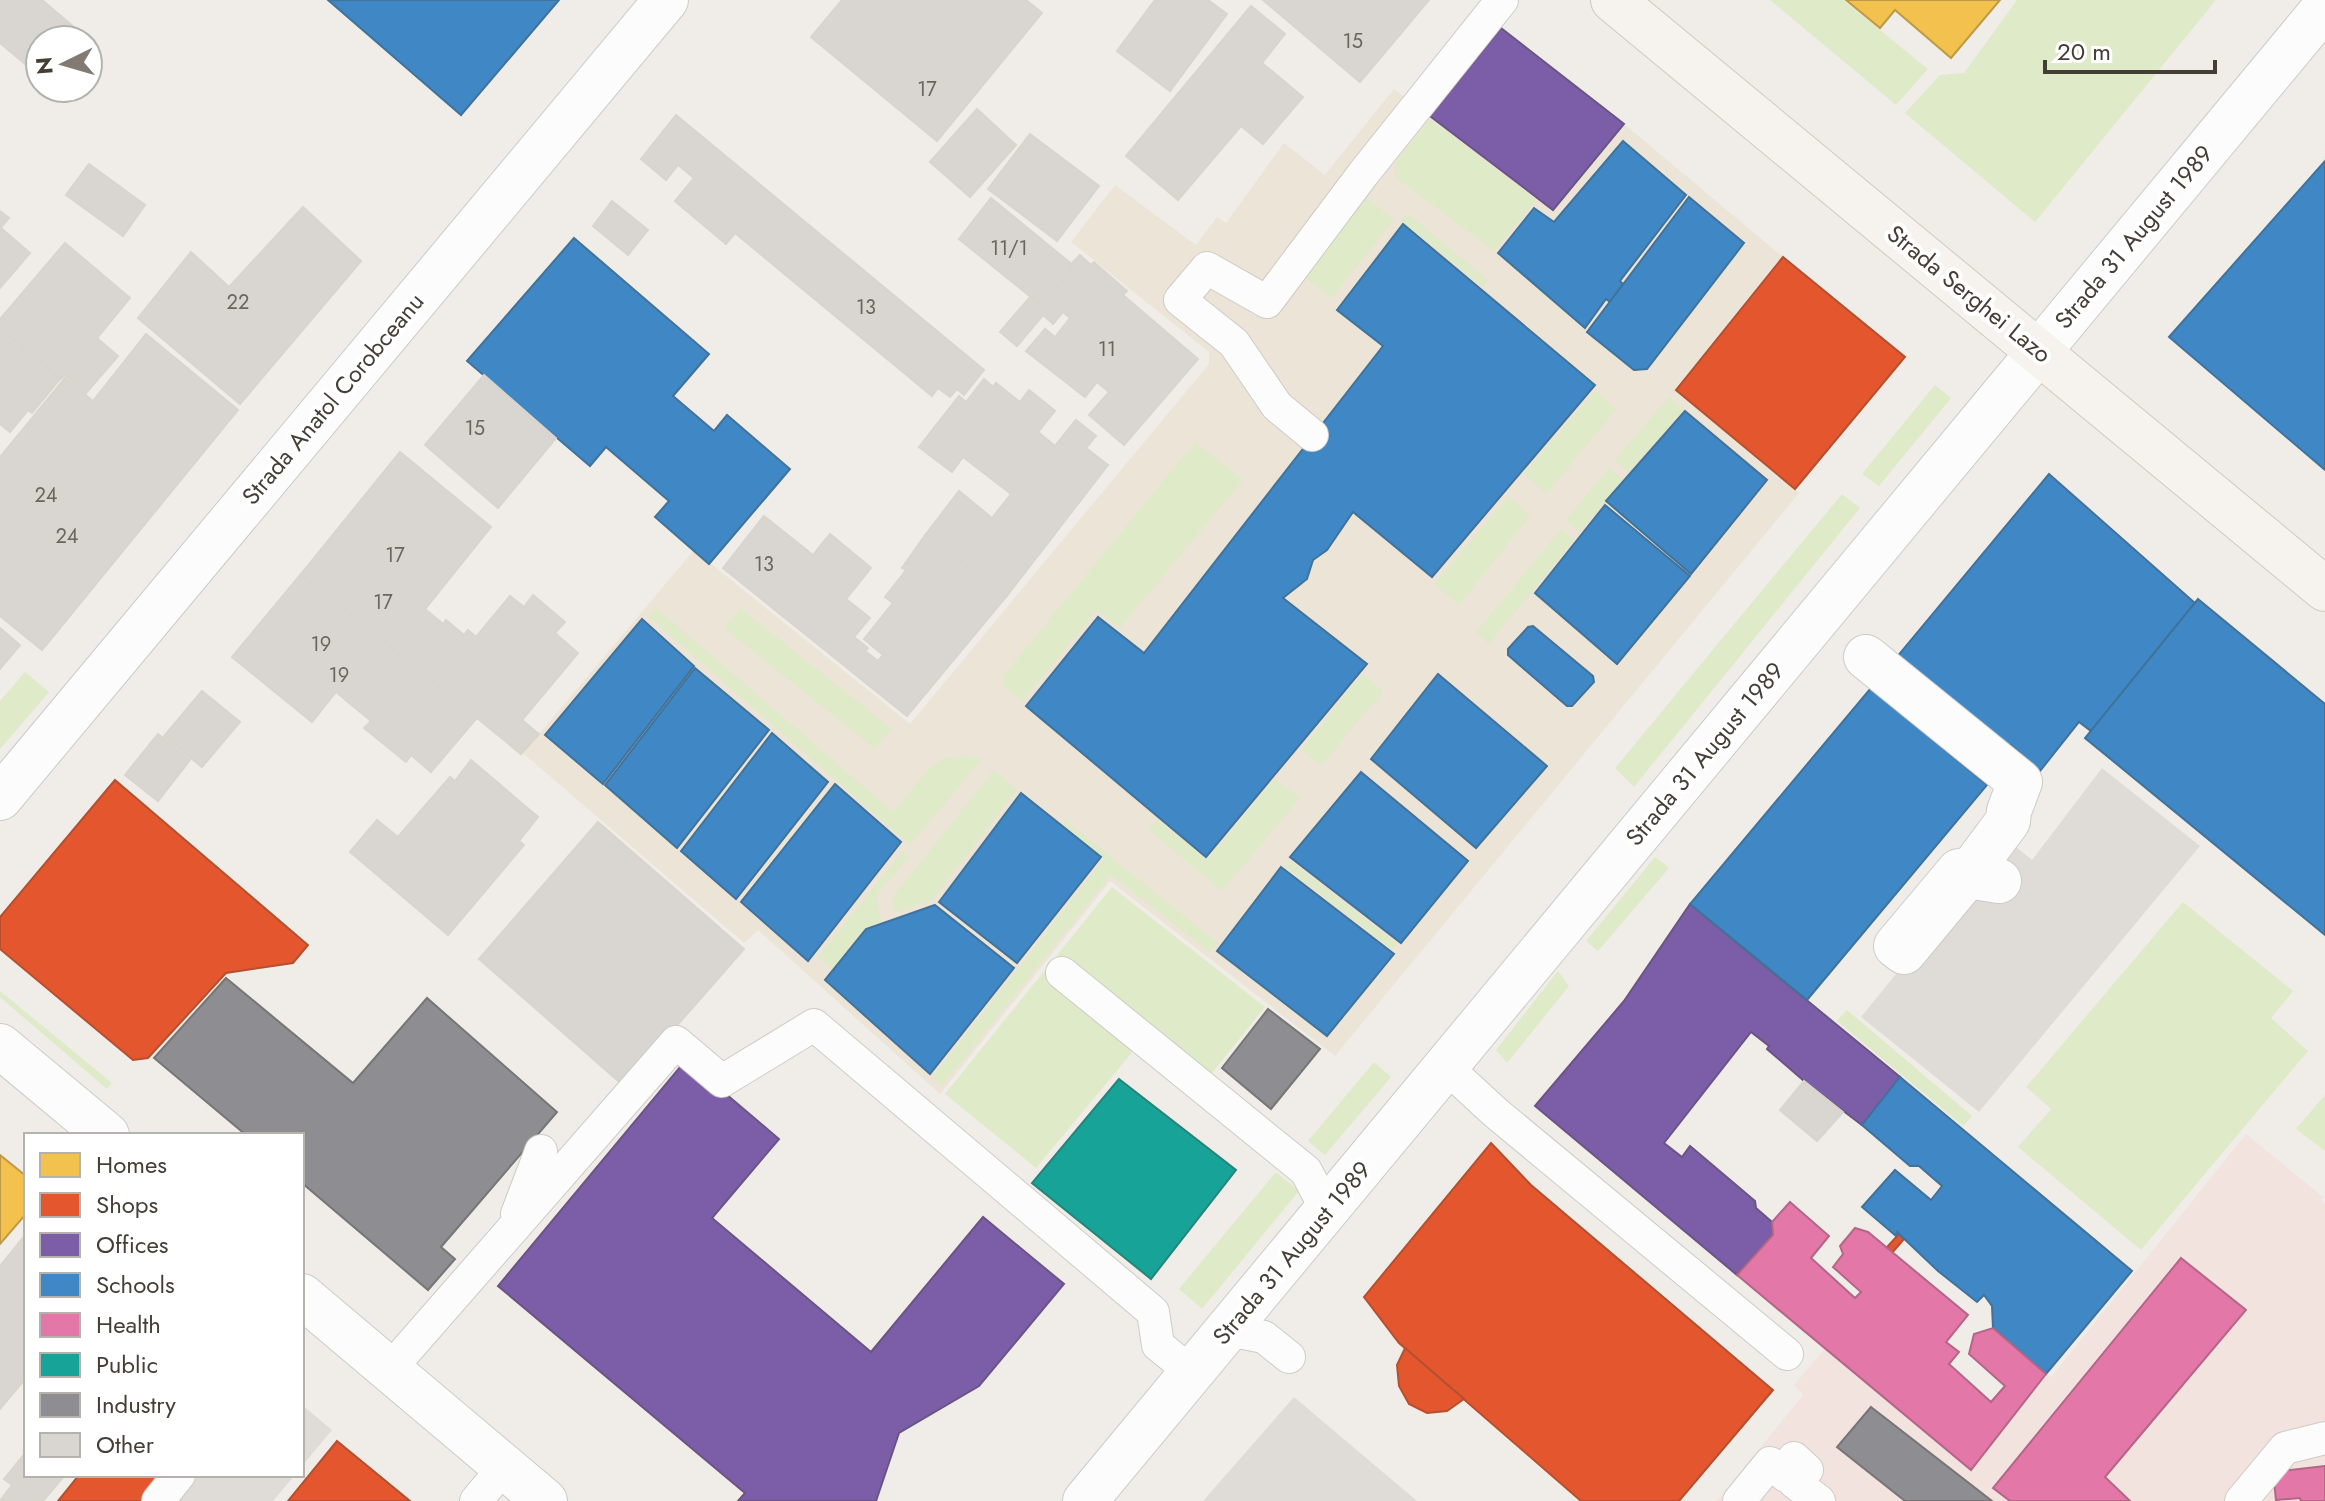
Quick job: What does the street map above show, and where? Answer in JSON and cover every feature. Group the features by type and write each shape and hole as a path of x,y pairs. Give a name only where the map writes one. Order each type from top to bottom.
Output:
{"main road":[{"name":"Strada Serghei Lazo","path":"1613,0 2325,589"}],"street":[{"name":"Strada Anatol Corobceanu","path":"0,798 666,0"},
{"name":"Strada 31 August 1989","path":"1085,1501 2325,7"},
{"path":"1866,657 2020,782 2021,828 2008,821 1983,879"},
{"path":"0,1046 105,1133"},
{"path":"304,1298 545,1501"}],"lane":[{"path":"1312,435 1277,406 1234,343 1180,300 1207,268 1267,302 1363,174 1502,0"},
{"path":"1062,973 1306,1171 1327,1211"},
{"path":"390,1369 676,1042 722,1081 814,1025 1153,1312 1158,1345 1192,1373"},
{"path":"1446,1067 1496,1113 1787,1354"},
{"path":"510,1232 541,1151"},
{"path":"1228,1330 1264,1337 1289,1357"},
{"path":"2241,1501 2285,1448 2325,1438"},
{"path":"1739,1501 1770,1463 1804,1485"},
{"path":"476,1501 504,1467"},
{"path":"158,1501 177,1477"}],"shaded area":[{"path":"1394,89 1553,210 1624,124 1783,257 1676,390 1799,493 1335,1056 1110,881 940,1094 758,930 744,943 523,753 694,550 910,724 1209,364 1209,352 1071,242 1115,185 1196,245 1217,217 1226,223 1284,143 1325,175"},
{"path":"2102,768 2200,846 1979,1112 1861,1017 2006,839 2032,860"},
{"path":"2246,1134 2323,1197 2321,1200 2325,1203 2325,1501 1717,1501 1803,1395 1794,1385 1825,1348 1970,1469 2046,1374 2051,1377"},
{"path":"1294,1397 1417,1501 1203,1501"},
{"path":"304,1407 332,1430 304,1464"},
{"path":"183,1477 293,1477 273,1501 164,1501"}],"green space":[{"path":"1770,0 1843,0 1928,69 1896,105"},
{"path":"2017,0 2216,0 2035,222 1905,113 1940,75 1964,73"},
{"path":"1430,119 1536,200 1494,251 1395,177 1395,164"},
{"path":"1360,192 1394,220 1331,298 1298,271"},
{"path":"1408,214 1488,280 1483,287 1400,220"},
{"path":"1935,385 1951,398 1879,486 1862,474"},
{"path":"1595,391 1616,409 1546,494 1524,474"},
{"path":"1669,397 1684,410 1629,472 1615,460"},
{"path":"1195,442 1243,480 1120,628 1097,610 1022,701 1003,685 1004,675"},
{"path":"1609,468 1623,480 1580,532 1566,520"},
{"path":"1842,494 1860,508 1634,787 1615,768"},
{"path":"1508,497 1530,516 1459,605 1434,584"},
{"path":"1561,529 1574,540 1489,644 1476,632"},
{"path":"657,608 893,812 921,778 939,762 965,756 982,759 910,845 648,616"},
{"path":"740,608 892,729 875,749 724,628"},
{"path":"25,672 49,692 0,749 0,701"},
{"path":"1362,674 1383,691 1321,766 1302,750"},
{"path":"994,770 1017,790 932,900 895,913 892,898"},
{"path":"1275,779 1300,798 1222,891 1149,830 1158,820 1207,860"},
{"path":"1065,820 1218,943 1209,952 1111,875 942,1086 933,1077 1104,859 1063,824"},
{"path":"902,852 909,857 876,896 885,939 851,984 818,957"},
{"path":"1655,857 1669,868 1598,951 1586,941"},
{"path":"1290,861 1397,944 1392,950 1285,866"},
{"path":"1112,887 1265,1007 1205,1082 1135,1049 1036,1168 945,1094"},
{"path":"2183,902 2293,991 2271,1018 2308,1051 2141,1250 2018,1147 2051,1109 2026,1087"},
{"path":"1558,971 1569,986 1507,1063 1496,1050"},
{"path":"0,991 112,1083 107,1089 0,997"},
{"path":"1847,1010 1972,1116 1963,1126 1837,1021"},
{"path":"1374,1062 1391,1077 1325,1155 1308,1141"},
{"path":"2325,1095 2325,1151 2296,1129"},
{"path":"1276,1172 1299,1191 1202,1309 1179,1289"}],"building: Homes":[{"path":"1846,0 2000,0 1951,58 1895,10 1880,28"},
{"path":"0,1155 24,1174 24,1216 0,1244"}],"building: Shops":[{"path":"1783,257 1905,357 1795,489 1676,390"},
{"path":"115,780 308,945 293,963 226,973 148,1058 133,1060 0,949 0,917"},
{"path":"1491,1143 1531,1185 1773,1390 1679,1501 1581,1501 1399,1343 1364,1297"},
{"path":"1899,1234 1904,1239 1892,1253 1887,1247"},
{"path":"1405,1348 1464,1399 1447,1411 1427,1413 1409,1404 1399,1386 1397,1365"},
{"path":"337,1441 404,1496 410,1501 288,1501"},
{"path":"77,1477 166,1477 146,1501 58,1501"}],"building: Offices":[{"path":"1501,28 1624,124 1553,210 1430,116"},
{"path":"1690,904 1900,1077 1862,1125 1804,1081 1751,1032 1664,1143 1682,1157 1690,1146 1755,1201 1756,1208 1772,1222 1773,1235 1737,1275 1535,1106 1624,1001"},
{"path":"686,1060 779,1139 712,1218 871,1352 983,1217 1064,1284 979,1386 899,1433 876,1501 738,1501 745,1493 498,1286"}],"building: Schools":[{"path":"328,0 559,0 461,115"},
{"path":"1623,141 1686,195 1620,281 1623,284 1610,302 1606,299 1585,328 1498,253 1534,208 1554,222"},
{"path":"2325,161 2325,470 2169,337"},
{"path":"1689,197 1744,243 1647,369 1634,370 1587,332"},
{"path":"1403,224 1595,385 1432,577 1353,512 1327,550 1313,560 1307,579 1283,598 1367,664 1206,857 1026,706 1098,617 1144,653 1383,346 1337,310"},
{"path":"574,238 709,354 673,396 714,431 727,415 790,469 709,564 655,517 669,501 606,447 590,466 467,361"},
{"path":"1685,411 1767,480 1691,574 1606,501"},
{"path":"2049,474 2195,603 2091,731 2079,722 2040,771 2011,745 2006,750 1896,658"},
{"path":"1605,505 1690,576 1617,664 1535,593"},
{"path":"2198,599 2325,704 2325,935 2085,738"},
{"path":"642,619 694,666 603,784 545,735"},
{"path":"1533,626 1593,676 1594,682 1572,706 1567,706 1508,655 1508,649 1528,627"},
{"path":"695,668 769,730 677,848 605,785"},
{"path":"1438,674 1547,766 1476,848 1371,759"},
{"path":"1871,688 1987,785 1807,1000 1690,904"},
{"path":"772,733 828,782 736,899 681,851"},
{"path":"1361,772 1468,861 1401,943 1290,857"},
{"path":"835,784 901,842 808,961 741,902"},
{"path":"1021,793 1101,857 1017,963 939,902"},
{"path":"1281,867 1394,954 1327,1036 1217,951"},
{"path":"935,905 1014,968 930,1074 825,980 866,929"},
{"path":"1900,1077 2132,1271 2046,1374 1993,1328 1992,1306 1984,1295 1977,1302 1897,1232 1896,1236 1862,1207 1895,1170 1931,1200 1942,1186 1919,1166 1910,1166 1862,1125"}],"building: Health":[{"path":"1790,1202 1829,1236 1811,1258 1855,1298 1861,1292 1833,1267 1843,1254 1840,1246 1855,1228 1868,1232 1968,1315 1946,1342 1959,1352 1949,1364 1991,1402 2005,1386 1969,1354 1974,1334 1993,1328 2046,1374 1971,1470 1737,1275 1773,1235 1772,1222"},
{"path":"2181,1258 2246,1310 2105,1477 2130,1501 2010,1501 1993,1488"},
{"path":"2325,1466 2325,1501 2301,1501 2300,1498 2276,1500 2273,1472"}],"building: Public":[{"path":"1119,1079 1236,1170 1151,1279 1032,1183"}],"building: Industry":[{"path":"226,978 353,1083 427,998 557,1112 441,1247 455,1259 428,1290 304,1185 304,1133 244,1133 154,1058"},
{"path":"1268,1009 1320,1049 1271,1109 1222,1068"},
{"path":"1871,1407 1992,1501 1905,1501 1837,1447"}],"building: Other":[{"path":"0,0 42,0 70,24 24,24 24,63 0,43"},
{"path":"842,0 1026,0 1042,13 937,141 811,37"},
{"path":"1155,0 1208,0 1227,14 1170,91 1117,51"},
{"path":"1263,0 1429,0 1360,82"},
{"path":"1251,6 1285,34 1262,63 1303,97 1263,144 1241,126 1178,200 1126,156"},
{"path":"977,109 1016,145 970,197 930,162"},
{"path":"676,115 984,370 964,395 957,389 950,397 938,388 932,396 735,233 726,244 675,201 694,178 678,165 666,180 641,159"},
{"path":"1030,134 1099,186 1057,241 988,189"},
{"path":"89,164 145,205 123,236 66,195"},
{"path":"991,198 1074,266 1042,306 959,239"},
{"path":"612,201 648,230 628,255 593,226"},
{"path":"303,207 361,261 240,404 138,318 191,252 229,287"},
{"path":"0,211 9,218 1,228 30,253 0,288"},
{"path":"65,243 130,298 97,338 118,356 86,393 65,375 61,379 0,327 0,319"},
{"path":"1080,255 1091,265 1094,262 1127,291 1123,295 1198,359 1124,445 1089,415 1109,392 1097,382 1085,397 1026,351 1045,329 1055,337 1070,318 1063,312 1053,324 1043,315 1017,346 1000,332 1030,297 1042,306"},
{"path":"0,328 60,379 32,413 28,410 10,432 0,424"},
{"path":"146,334 238,410 42,650 0,616 0,457 65,378 93,401"},
{"path":"484,375 556,438 498,508 425,445"},
{"path":"984,379 993,387 996,383 1020,402 1029,390 1055,411 1038,432 1055,446 1076,420 1096,436 1086,448 1108,465 1006,597 926,534 959,491 992,518 1011,494 963,457 952,472 919,447 959,396 966,402"},
{"path":"400,452 491,527 425,609 443,624 446,620 464,635 468,630 476,637 510,596 524,607 533,595 565,622 555,633 578,653 522,720 539,734 521,754 301,574"},
{"path":"764,516 813,555 830,534 871,568 846,599 870,618 854,637 878,661 883,655 864,639 893,603 885,597 906,570 902,568 926,534 1006,597 907,716 723,568"},
{"path":"301,574 477,718 431,772 411,755 406,762 364,728 371,721 336,692 312,722 232,657"},
{"path":"0,628 20,645 0,669"},
{"path":"202,691 240,722 202,767 164,736"},
{"path":"158,734 190,760 158,801 125,775"},
{"path":"471,760 538,817 519,841 524,845 448,935 350,852 377,820 398,837 450,777 455,781"},
{"path":"598,822 744,949 624,1086 479,959"},
{"path":"1804,1081 1843,1112 1817,1141 1780,1110"},
{"path":"24,1236 24,1380 0,1409 0,1266"},
{"path":"24,1454 24,1477 63,1477 43,1501 0,1501 12,1485 4,1479"}]}
